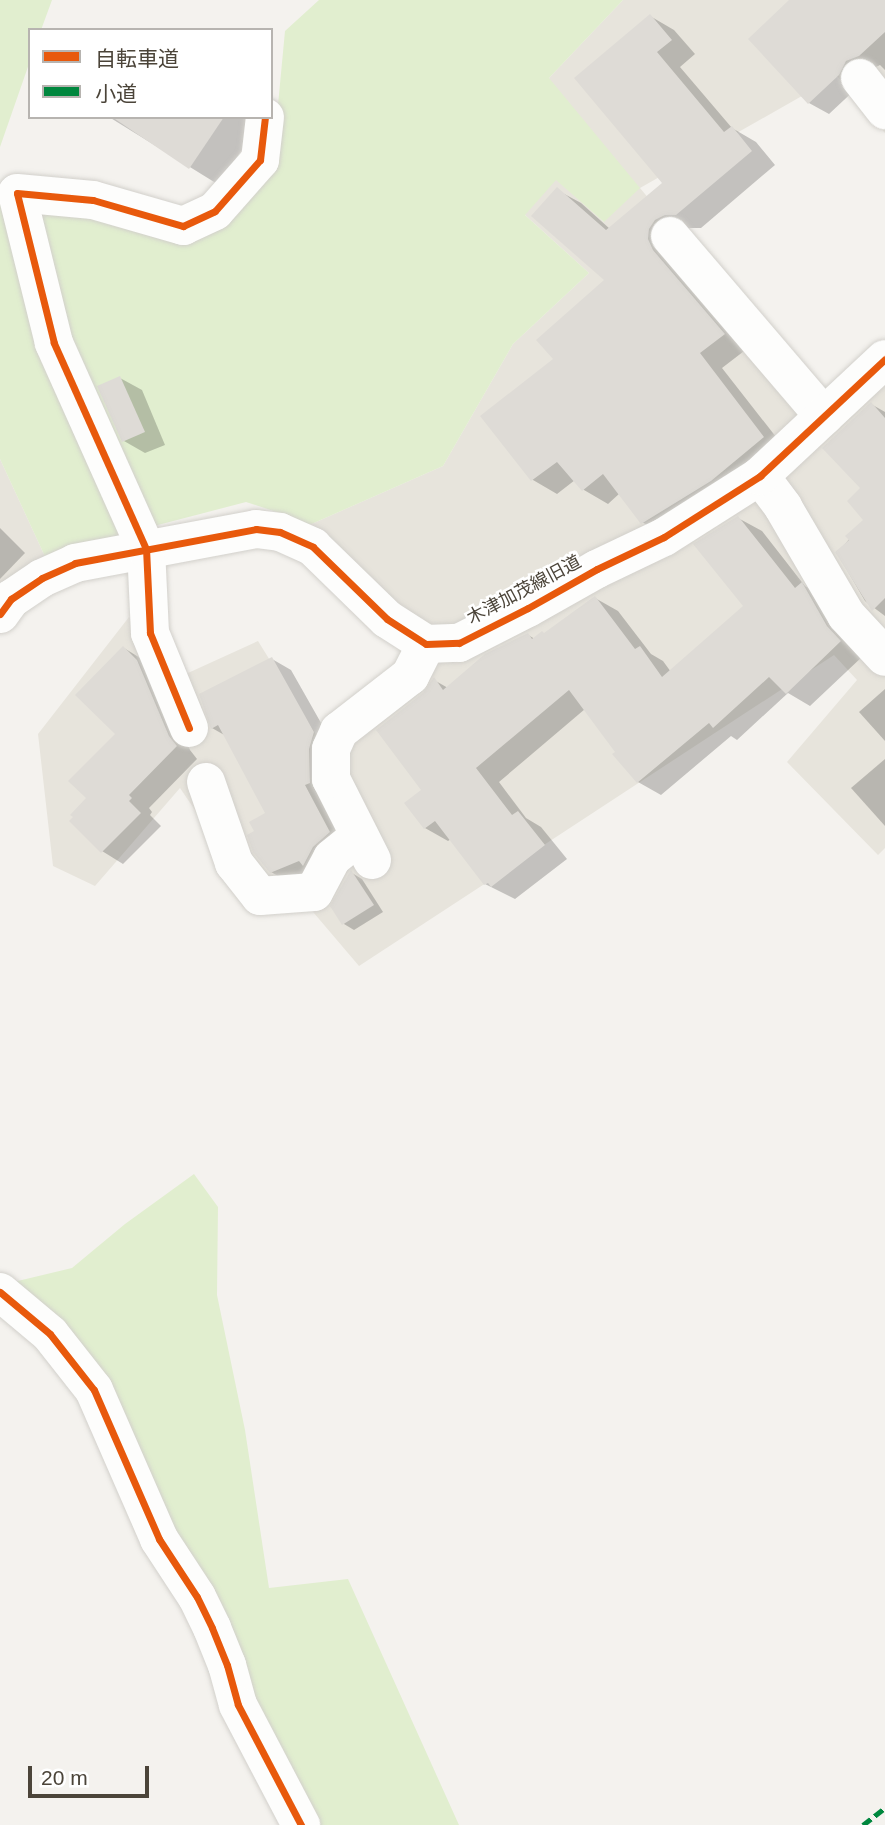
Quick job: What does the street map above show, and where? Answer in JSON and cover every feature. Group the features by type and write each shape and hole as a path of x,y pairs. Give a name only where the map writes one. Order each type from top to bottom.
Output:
{"street":[{"path":"860,78 885,110"},
{"path":"189,728 149,633 146,549 54,343 17,193 93,200 183,226 215,211 260,160 265,119"},
{"path":"670,236 824,416"},
{"name":"木津加茂線旧道","path":"426,644 459,643 597,569 664,537 760,476 885,359"},
{"path":"760,476 783,508 846,615 885,657"},
{"path":"0,614 22,592 75,563 256,529 289,535 313,547 387,619 426,644 410,676 339,732 331,749 331,779 366,848 332,858 314,892 260,896 234,863 206,782"},
{"path":"0,1292 50,1334 94,1390 159,1539 198,1597 227,1665 238,1705 301,1825"}],"shaded area":[{"path":"623,0 885,0 885,133 837,76 640,188 835,423 885,380 885,848 878,855 787,762 857,680 834,655 359,966 302,899 257,902 180,788 95,886 53,866 38,734 129,617 166,683 258,641 320,741 445,631 417,626 307,526 443,466 513,344 589,273 524,214 556,179 604,222 549,78"},
{"path":"0,459 48,563 0,606"}],"green space":[{"path":"0,0 52,0 42,28 28,28 28,67 0,147"},
{"path":"319,0 623,0 549,78 640,188 604,222 556,180 525,215 589,273 513,344 443,466 307,526 292,517 246,502 89,543 48,563 0,459 0,198 95,210 177,235 267,119 273,119 273,111 278,105 285,31"},
{"path":"194,1174 218,1207 217,1295 245,1430 269,1588 348,1579 459,1825 307,1825 145,1488 1,1285 72,1268 125,1224"}],"building":[{"path":"789,0 885,0 885,32 859,56 846,61 839,75 808,104 748,39"},
{"path":"650,14 672,40 657,52 724,132 732,126 752,151 676,215 665,215 655,220 649,229 648,239 653,250 725,334 700,353 764,437 711,481 641,524 603,474 582,491 557,462 531,481 480,416 553,359 536,340 604,280 531,216 557,187 606,230 662,183 574,78"},
{"path":"115,119 223,119 189,169"},
{"path":"120,376 145,432 122,442 97,386"},
{"path":"871,402 885,418 885,598 872,611 835,552 849,540 845,536 863,520 847,501 860,488 822,448"},
{"path":"738,516 795,588 802,582 827,626 841,641 786,694 769,677 713,728 709,723 637,783 612,754 615,752 569,690 476,768 512,815 518,811 545,845 491,887 488,883 484,885 435,821 424,829 404,803 421,790 376,730 423,693 434,677 443,690 485,654 528,633 532,639 542,631 544,633 595,596 635,649 640,646 662,677 743,606 693,544"},
{"path":"123,646 137,660 169,736 177,746 129,795 132,798 129,801 141,813 101,853 69,821 73,817 70,815 86,798 68,781 115,734 75,695"},
{"path":"272,657 314,732 309,749 310,783 305,785 330,832 313,847 303,866 299,861 270,873 253,852 247,835 254,831 249,822 265,813 218,725 211,729 199,694"},
{"path":"351,870 374,905 342,925 330,906"}],"marked path":[{"path":"863,1825 885,1808"}],"cycle path":[{"path":"189,728 150,633 146,549 54,343 17,193 93,200 183,226 215,211 260,160 265,119"},
{"path":"0,614 11,599 42,578 75,563 256,529 280,532 313,547 387,619 426,644 459,643 597,569 664,537 760,476 885,359"},
{"path":"0,1292 50,1334 94,1390 159,1539 197,1597 227,1665 238,1705 301,1825"}]}
